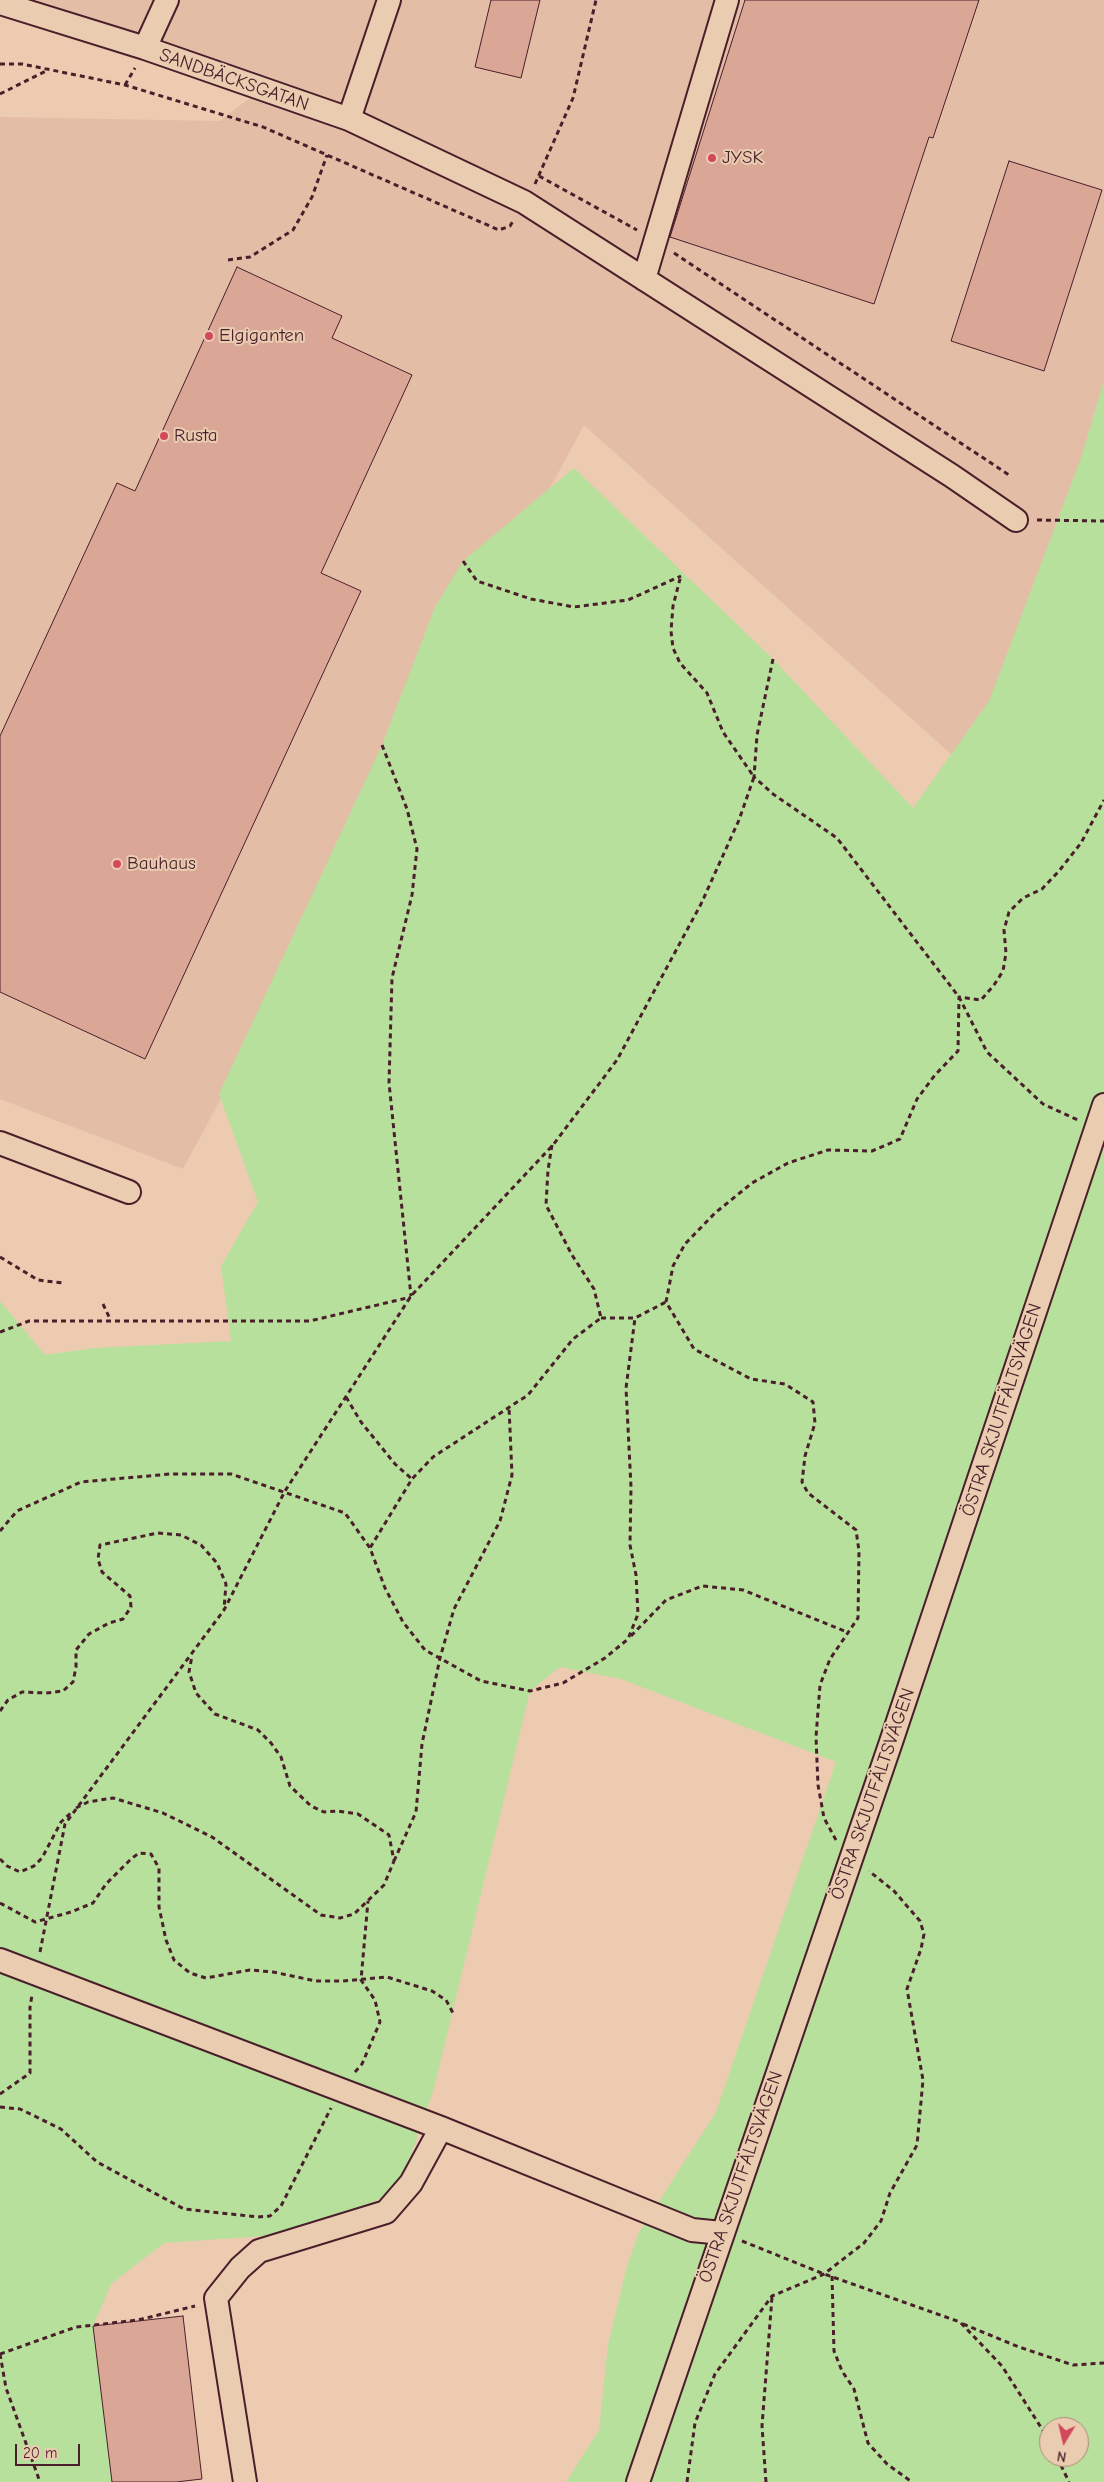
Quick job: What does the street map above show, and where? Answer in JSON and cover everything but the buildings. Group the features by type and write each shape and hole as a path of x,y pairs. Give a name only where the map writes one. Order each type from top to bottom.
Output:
{"street":[{"path":"145,48 167,0"},
{"path":"349,119 389,0"},
{"path":"644,279 727,0"},
{"name":"SANDBÄCKSGATAN","path":"0,3 145,48 349,119 524,202 1016,520"},
{"name":"ÖSTRA SKJUTFÄLTSVÄGEN","path":"638,2482 852,1858 1104,1105"},
{"path":"0,1143 129,1192"},
{"path":"0,1960 36,1972 441,2128 692,2230 722,2233"},
{"path":"245,2482 216,2298 240,2268 259,2251 386,2212 411,2182 441,2128"}],"path":[{"path":"596,0 573,98 539,176 656,240 1009,476"},
{"path":"0,64 22,64 125,85 254,124 499,230 510,226"},
{"path":"0,94 50,69"},
{"path":"228,260 250,257 293,230 312,197 327,155"},
{"path":"1016,520 1104,521"},
{"path":"463,561 477,581 532,599 574,607 628,600 681,575 673,606 671,631 673,648 680,663 706,693 723,732 754,777 773,794 836,838 959,997 987,1052 1043,1104 1096,1129"},
{"path":"0,2094 30,2073 30,2007 65,1824 224,1610 284,1491 411,1296 552,1145 617,1060 701,904 739,820 754,777 757,735 773,659"},
{"path":"382,745 407,809 417,849 412,895 392,978 389,1083 411,1296"},
{"path":"959,997 981,1000 994,985 1003,971 1006,953 1004,930 1009,912 1024,898 1042,889 1059,871 1081,843 1104,800"},
{"path":"687,2482 695,2423 715,2374 772,2296 824,2274 864,2243 881,2221 890,2193 917,2145 922,2104 921,2070 917,2040 908,2006 907,1988 921,1949 924,1934 920,1921 894,1891 852,1858 832,1836 824,1818 818,1785 816,1738 820,1685 830,1659 846,1632 858,1618 859,1551 856,1530 808,1493 802,1482 805,1456 815,1423 813,1402 785,1384 750,1379 694,1349 666,1302 673,1266 685,1244 714,1213 752,1183 788,1163 828,1150 872,1151 900,1138 917,1100 935,1075 958,1052 959,997"},
{"path":"552,1145 546,1205 572,1256 594,1289 601,1318"},
{"path":"0,1257 38,1280 63,1283"},
{"path":"0,1332 29,1321 110,1319 310,1321 411,1296"},
{"path":"370,1548 412,1479 433,1457 528,1395 573,1339 601,1318 635,1318 666,1302"},
{"path":"104,1304 110,1319"},
{"path":"628,1638 638,1614 636,1575 630,1545 631,1486 626,1388 635,1318"},
{"path":"346,1397 361,1422 384,1450 412,1479"},
{"path":"0,1859 7,1866 20,1872 34,1866 42,1858 61,1822 76,1809 88,1802 113,1798 163,1812 212,1837 321,1915 340,1918 354,1914 384,1885 416,1812 422,1744 440,1658 454,1609 500,1521 512,1475 509,1408"},
{"path":"0,1531 17,1511 81,1482 170,1474 231,1474 345,1513 370,1548 385,1588 403,1622 425,1650 482,1681 530,1691 563,1684 605,1658 666,1600 702,1586 743,1590 846,1632"},
{"path":"0,1711 8,1700 22,1692 46,1693 63,1691 73,1682 76,1667 76,1650 89,1634 123,1618 131,1607 130,1596 102,1572 98,1559 100,1545 158,1533 181,1536 201,1545 217,1563 226,1584 224,1610"},
{"path":"193,1653 189,1672 196,1693 215,1714 258,1730 271,1743 281,1758 290,1786 311,1806 324,1812 338,1811 358,1814 389,1835 394,1861"},
{"path":"0,1903 35,1922 71,1912 93,1903 106,1884 139,1853 151,1854 159,1868 159,1907 166,1940 174,1960 190,1973 206,1978 250,1970 273,1972 316,1981 388,1977 432,1991 446,2000 453,2013"},
{"path":"0,2107 20,2109 61,2129 97,2162 184,2209 258,2217 270,2216 280,2206 313,2139 342,2090 362,2064 380,2022 376,2000 361,1980 368,1901"},
{"path":"722,2233 824,2274 960,2322 1018,2347 1073,2365 1104,2363"},
{"path":"832,2276 834,2351 842,2371 854,2389 868,2442 887,2464 912,2482"},
{"path":"766,2482 762,2426 772,2296"},
{"path":"40,2482 6,2388 0,2354 76,2327 138,2320 180,2311 216,2298"},
{"path":"960,2322 1002,2366 1039,2424"},
{"path":"1062,2467 1069,2482"}],"shaded area":[{"path":"1,0 1104,0 1104,616 1011,808 584,425 183,1169 0,1099 0,117 220,121 260,90"}],"green space":[{"path":"1104,380 1104,2482 566,2482 599,2430 608,2345 626,2270 638,2234 716,2112 836,1762 621,1679 560,1667 530,1691 434,2088 400,2187 356,2212 277,2235 164,2243 111,2284 93,2326 112,2482 0,2482 0,1301 45,1355 94,1348 231,1341 221,1266 258,1202 219,1094 382,745 435,607 463,561 574,468 773,659 913,808 989,701 1081,458"}],"place":[{"name":"JYSK","path":"712,158"},
{"name":"Elgiganten","path":"209,336"},
{"name":"Rusta","path":"164,436"},
{"name":"Bauhaus","path":"117,864"}]}
